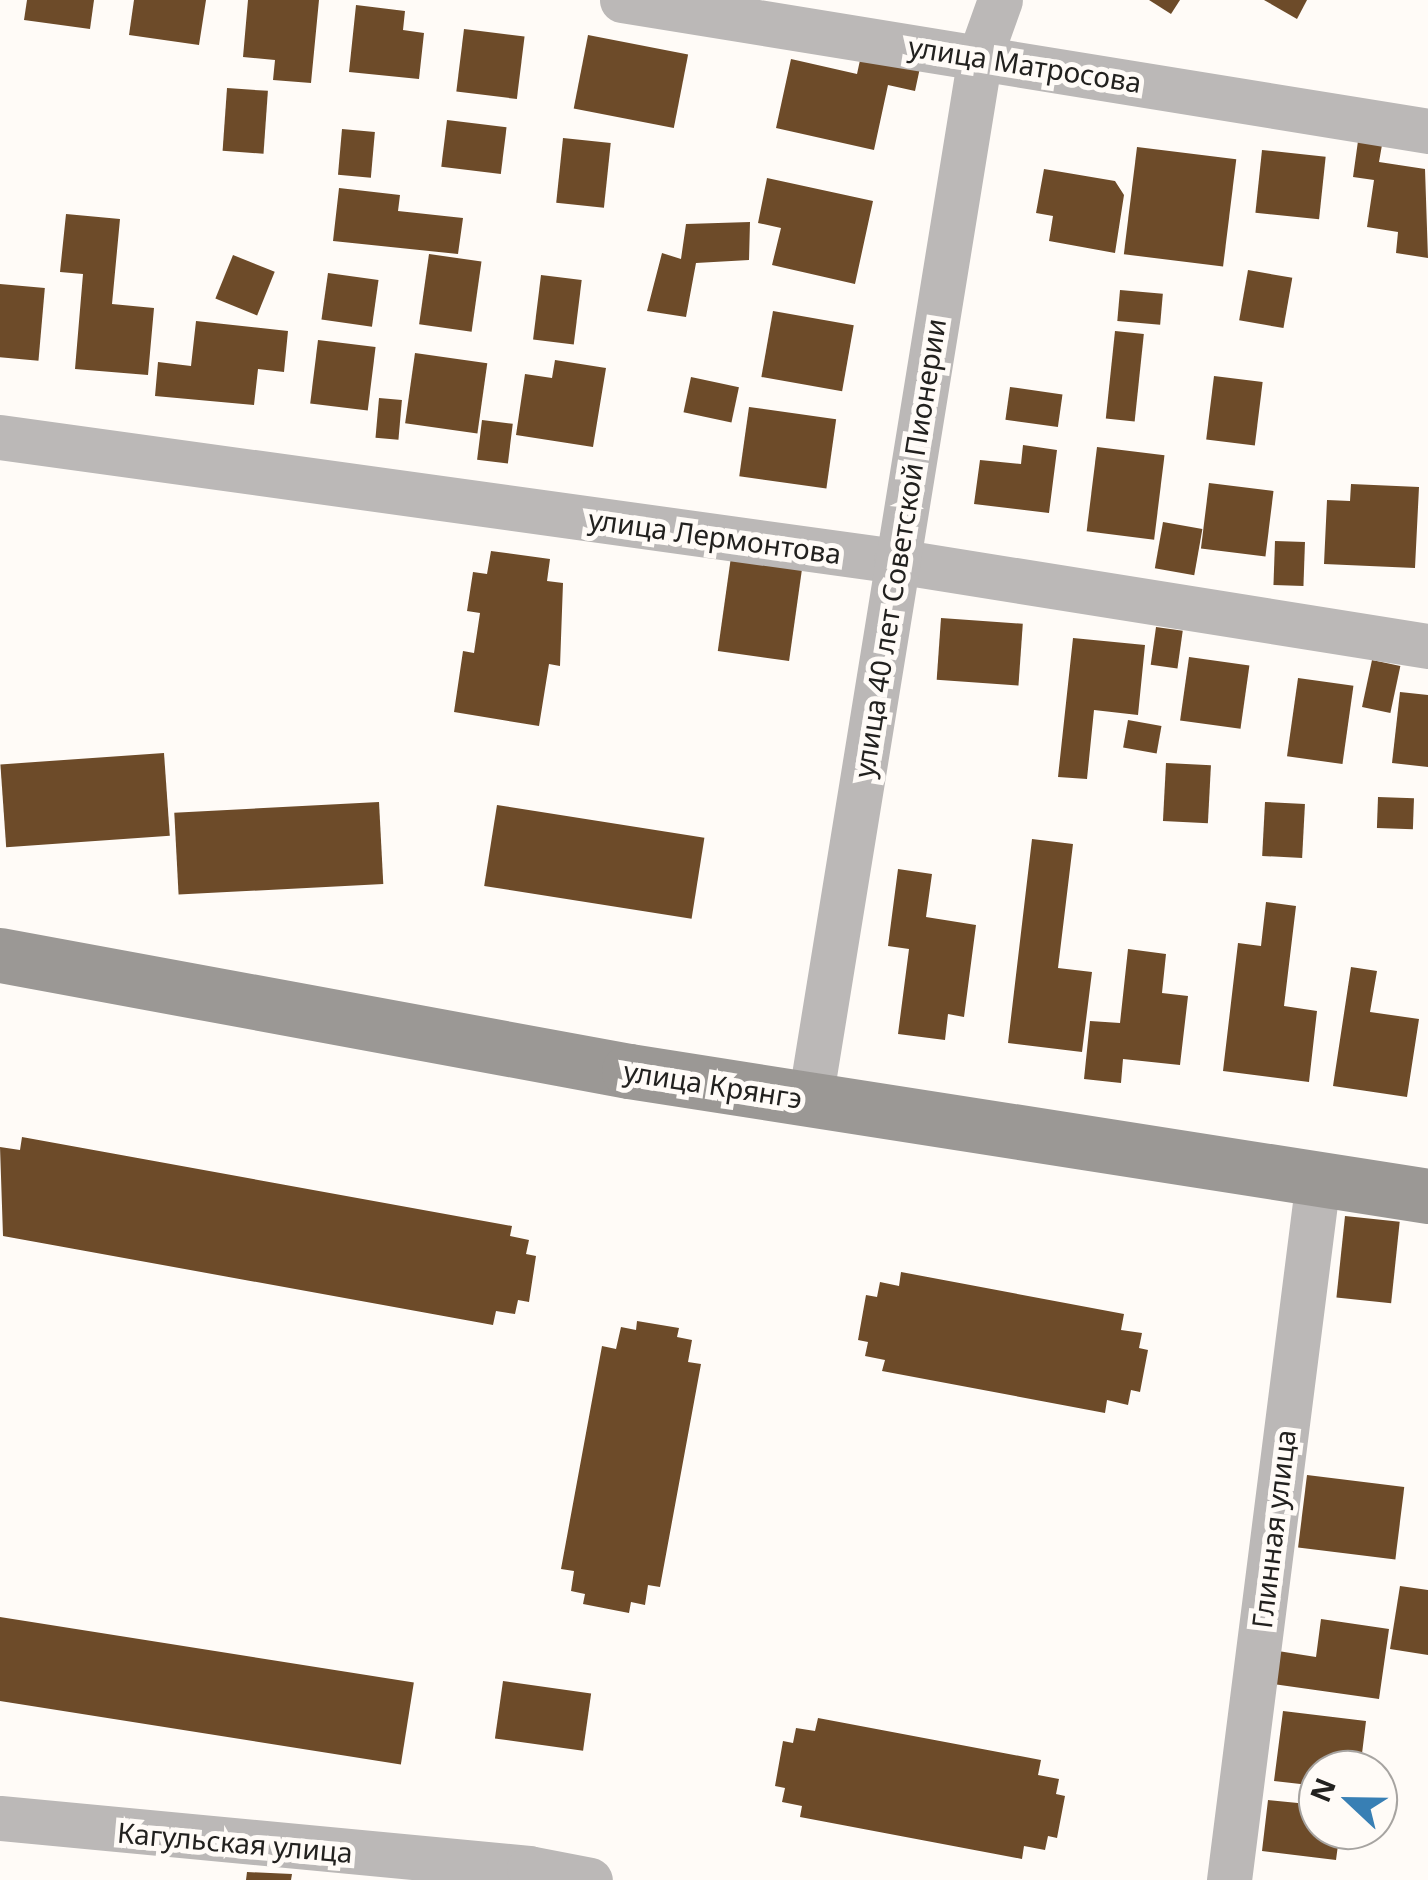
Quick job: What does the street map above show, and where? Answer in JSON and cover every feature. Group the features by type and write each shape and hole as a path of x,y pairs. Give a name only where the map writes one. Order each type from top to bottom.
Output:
{"street":[{"name":"улица Матросова","path":"622,0 1428,130"},
{"name":"улица 40 лет Советской Пионерии","path":"810,1100 980,56 1000,0"},
{"name":"улица Лермонтова","path":"0,437 896,561 1428,646"},
{"name":"улица Крянгэ","path":"0,956 810,1100 1428,1196"},
{"name":"Глинная улица","path":"1229,1880 1318,1179"},
{"name":"Кагульская улица","path":"0,1818 528,1868 590,1880"}],"building":[{"path":"27,0 94,0 90,29 24,20"},
{"path":"134,0 206,0 199,45 129,35"},
{"path":"248,0 319,0 311,83 273,80 275,60 243,57"},
{"path":"1149,0 1180,0 1171,14"},
{"path":"1264,0 1307,0 1297,19"},
{"path":"356,5 405,11 403,30 424,33 419,79 349,72"},
{"path":"464,29 525,36 517,99 456,92"},
{"path":"588,35 688,54 674,128 574,109"},
{"path":"862,51 921,63 915,91 888,85 874,150 776,128 791,59 857,74"},
{"path":"227,88 268,91 264,154 223,151"},
{"path":"447,120 507,127 501,174 441,167"},
{"path":"342,129 375,132 371,178 338,175"},
{"path":"563,138 611,143 604,208 556,203"},
{"path":"1358,141 1382,145 1379,162 1425,169 1428,258 1396,253 1398,232 1367,227 1374,180 1353,177"},
{"path":"1137,147 1236,159 1223,266 1124,254"},
{"path":"1262,150 1326,157 1319,219 1255,213"},
{"path":"1044,169 1115,181 1124,195 1115,253 1049,241 1053,216 1036,213"},
{"path":"767,178 873,201 855,284 772,265 781,228 758,223"},
{"path":"339,188 400,195 398,211 463,218 458,254 333,241"},
{"path":"66,214 120,219 112,304 154,308 148,375 75,369 83,274 60,272"},
{"path":"750,222 749,260 696,263 686,317 647,311 662,253 681,259 686,224"},
{"path":"429,254 481,261 472,332 419,324"},
{"path":"233,255 275,272 257,315 215,299"},
{"path":"1248,270 1292,278 1283,328 1239,320"},
{"path":"328,273 379,280 372,327 321,320"},
{"path":"541,275 582,280 574,345 533,340"},
{"path":"0,284 45,288 38,361 0,357"},
{"path":"1120,290 1163,294 1160,325 1117,321"},
{"path":"773,311 854,325 842,391 761,377"},
{"path":"196,321 288,331 284,372 258,369 254,405 155,396 158,362 191,366"},
{"path":"1115,331 1144,334 1135,422 1106,419"},
{"path":"318,340 376,347 368,411 310,404"},
{"path":"415,353 487,363 477,433 405,423"},
{"path":"555,360 606,368 593,447 516,435 525,374 552,378"},
{"path":"1214,376 1263,382 1255,445 1206,440"},
{"path":"691,377 739,387 731,422 684,412"},
{"path":"1010,387 1062,394 1058,427 1005,420"},
{"path":"379,398 402,400 398,440 376,438"},
{"path":"749,407 836,419 826,489 739,476"},
{"path":"482,420 513,424 508,463 477,460"},
{"path":"1023,445 1057,450 1049,513 974,504 980,460 1021,464"},
{"path":"1097,447 1164,455 1154,540 1087,531"},
{"path":"1209,483 1274,491 1265,556 1201,549"},
{"path":"1351,484 1419,487 1415,568 1324,564 1327,500 1350,501"},
{"path":"1163,522 1202,529 1194,575 1155,568"},
{"path":"1275,541 1305,542 1303,586 1273,585"},
{"path":"491,551 550,559 547,581 563,583 560,666 549,664 539,726 454,712 463,651 474,653 480,613 467,611 473,572 487,574"},
{"path":"731,557 802,567 789,661 718,651"},
{"path":"941,618 1023,624 1018,686 937,680"},
{"path":"1156,627 1183,631 1177,668 1151,665"},
{"path":"1073,638 1145,645 1138,715 1094,710 1087,779 1058,777"},
{"path":"1189,657 1249,665 1240,729 1180,720"},
{"path":"1372,660 1400,666 1390,713 1362,707"},
{"path":"1298,678 1353,686 1342,764 1287,756"},
{"path":"1400,692 1428,695 1428,767 1392,763"},
{"path":"1128,720 1161,726 1157,753 1123,748"},
{"path":"164,753 170,836 6,847 0,764"},
{"path":"1166,763 1211,765 1208,823 1163,821"},
{"path":"1378,797 1414,798 1413,829 1377,828"},
{"path":"379,802 383,884 179,895 174,813"},
{"path":"1265,802 1305,804 1302,858 1262,856"},
{"path":"497,805 704,838 692,919 484,886"},
{"path":"1032,839 1073,844 1058,968 1092,972 1082,1052 1008,1043"},
{"path":"898,869 932,874 926,917 976,925 964,1017 948,1014 945,1040 898,1034 909,949 888,946"},
{"path":"1266,902 1296,906 1284,1006 1317,1011 1309,1082 1223,1071 1238,943 1261,946"},
{"path":"1128,949 1166,954 1162,993 1188,996 1180,1065 1123,1059 1121,1083 1084,1079 1090,1021 1120,1023"},
{"path":"1351,967 1377,971 1370,1012 1419,1019 1407,1097 1333,1086"},
{"path":"22,1137 512,1226 510,1236 529,1240 526,1254 536,1256 529,1302 518,1300 515,1314 496,1311 493,1325 3,1236 0,1147 20,1150"},
{"path":"1345,1216 1400,1222 1391,1303 1336,1298"},
{"path":"901,1272 1124,1314 1121,1330 1142,1333 1139,1348 1148,1350 1140,1392 1131,1390 1128,1405 1107,1400 1105,1413 882,1371 885,1360 865,1356 868,1342 858,1340 866,1295 877,1297 880,1282 899,1286"},
{"path":"637,1321 679,1328 677,1337 692,1340 688,1362 701,1364 660,1587 648,1585 645,1605 631,1602 629,1613 583,1604 585,1594 571,1591 574,1571 561,1569 602,1346 616,1349 621,1327 636,1330"},
{"path":"1307,1475 1404,1487 1395,1559 1298,1547"},
{"path":"1400,1586 1428,1590 1428,1655 1390,1649"},
{"path":"0,1617 414,1683 401,1765 0,1701"},
{"path":"1321,1619 1389,1629 1379,1699 1273,1684 1278,1651 1316,1657"},
{"path":"503,1681 591,1693 583,1751 495,1738"},
{"path":"1283,1711 1366,1721 1362,1750 1298,1750 1298,1784 1274,1781"},
{"path":"818,1718 1041,1760 1038,1775 1059,1779 1056,1794 1065,1796 1057,1838 1048,1836 1045,1850 1024,1846 1022,1859 800,1817 802,1806 782,1802 785,1788 775,1786 783,1741 793,1743 796,1728 815,1731"},
{"path":"1268,1800 1298,1803 1298,1850 1337,1850 1336,1860 1262,1851"},
{"path":"247,1872 292,1874 291,1880 246,1880"}]}
